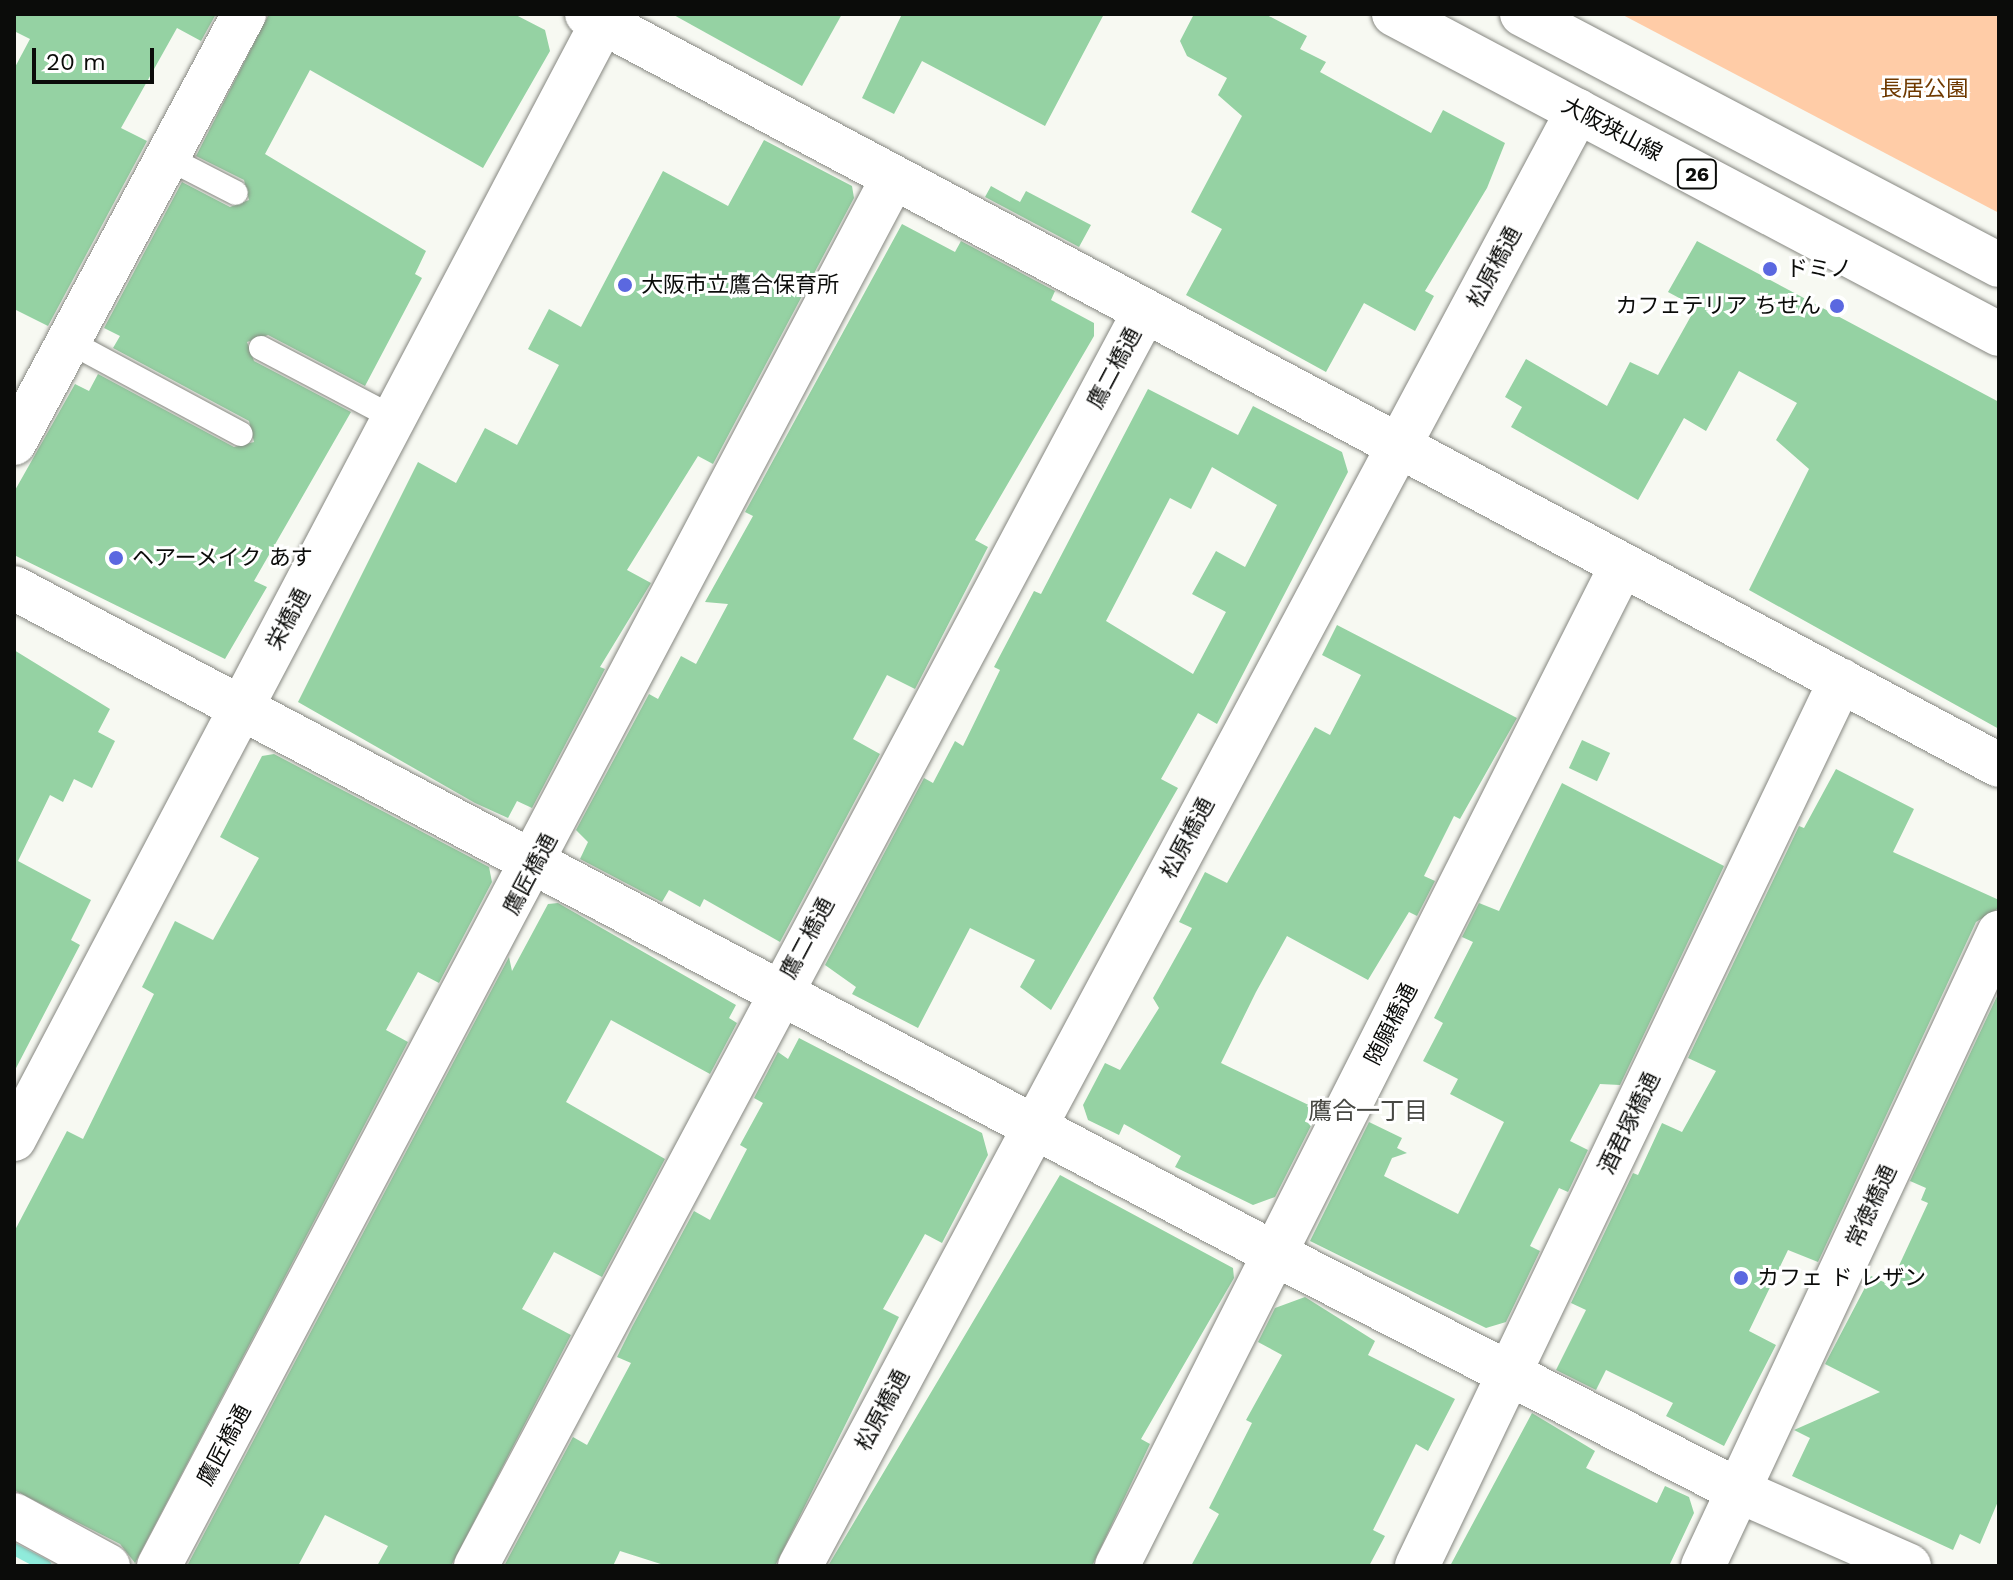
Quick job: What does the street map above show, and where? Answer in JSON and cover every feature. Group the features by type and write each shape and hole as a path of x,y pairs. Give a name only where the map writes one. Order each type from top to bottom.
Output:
{"street":[{"path":"14,443 244,14"},
{"name":"大阪狭山線","path":"1394,14 1999,334"},
{"path":"1522,14 1999,265"},
{"path":"599,17 1144,313 1999,765"},
{"name":"栄橋通","path":"14,1139 394,418 599,17"},
{"name":"松原橋通","path":"800,1566 1578,111"},
{"name":"鷹匠橋通","path":"159,1566 536,864 893,178"},
{"name":"鷹二橋通","path":"476,1566 778,993 1144,313"},
{"name":"随願橋通","path":"1117,1566 1621,567"},
{"path":"14,588 242,705 778,993 1034,1124 1275,1254 1737,1490 1909,1566"},
{"name":"酒君塚橋通","path":"1417,1566 1841,680"},
{"name":"常徳橋通","path":"1703,1566 1999,933"},
{"path":"14,1515 108,1566"}],"lane":[{"path":"168,158 236,193"},
{"path":"68,341 241,434"},
{"path":"261,348 394,418"}],"green space":[{"name":"長居公園","path":"1621,14 1999,14 1999,213"}],"building":[{"path":"14,14 216,14 201,41 177,28 121,128 147,141 48,326 14,309 14,69 30,39 14,31"},
{"path":"269,14 514,14 545,30 550,51 483,168 310,70 265,154 426,251 415,274 422,278 365,386 268,335 247,342 254,361 351,412 254,581 267,587 225,659 14,555 14,492 75,384 89,391 98,374 234,447 254,442 249,421 113,348 120,336 104,328 182,182 230,207 249,200 244,180 196,156"},
{"path":"672,14 842,14 802,86"},
{"path":"902,14 1104,14 1045,126 922,61 894,114 862,98"},
{"path":"1194,14 1265,14 1307,36 1300,49 1326,62 1320,72 1431,133 1443,110 1505,143 1487,188 1425,291 1434,296 1415,331 1364,303 1326,372 1186,295 1222,229 1191,212 1242,116 1218,95 1227,78 1187,56 1180,41"},
{"path":"764,140 852,186 854,198 713,464 698,456 627,570 651,583 600,667 605,669 532,808 517,801 508,818 475,803 298,702 418,462 456,483 485,428 517,445 559,365 528,349 549,309 581,327 663,171 728,206"},
{"path":"991,186 1020,202 1026,191 1091,225 1079,247 985,197"},
{"path":"902,224 955,252 961,241 1055,291 1051,300 1094,323 1094,336 975,540 988,547 915,689 887,675 853,739 880,754 780,942 704,899 700,907 669,890 662,902 580,859 588,842 576,830 649,694 658,699 681,656 696,664 728,604 705,602 753,516 745,512"},
{"path":"1697,241 1999,402 1999,729 1749,590 1809,469 1776,440 1797,403 1739,371 1706,431 1684,418 1638,500 1511,427 1522,407 1505,397 1526,359 1607,406 1630,362 1658,375 1696,307 1668,292"},
{"path":"1148,389 1238,435 1253,406 1342,452 1348,472 1217,724 1198,713 1161,779 1178,788 1051,1010 1020,987 1035,960 970,928 918,1028 852,994 856,987 825,965 924,778 933,783 955,741 963,746 1000,670 994,667 1034,591 1041,594","holes":["1212,467 1277,505 1245,567 1216,551 1192,594 1226,612 1193,674 1106,621 1170,498 1191,509"]},
{"path":"1337,625 1517,718 1460,819 1454,816 1424,876 1435,881 1417,916 1409,912 1368,980 1287,936 1256,992 1221,1063 1319,1110 1275,1197 1253,1205 1175,1167 1181,1156 1124,1124 1119,1135 1088,1120 1083,1105 1105,1063 1120,1070 1159,1008 1153,998 1192,928 1179,922 1205,872 1227,883 1315,727 1330,735 1361,675 1322,655"},
{"path":"14,650 110,709 98,732 115,741 92,788 74,779 63,802 50,795 18,861 91,900 71,940 80,945 14,1072"},
{"path":"1582,740 1610,753 1597,781 1569,768"},
{"path":"274,754 489,867 492,882 439,983 418,972 386,1030 408,1042 135,1563 120,1544 14,1490 14,1232 67,1131 83,1139 154,994 142,987 175,921 213,940 259,858 220,837 262,756"},
{"path":"1836,769 1914,809 1893,852 1999,900 1999,908 1976,922 1818,1262 1788,1250 1749,1331 1776,1345 1724,1446 1666,1416 1673,1403 1606,1370 1596,1390 1556,1370 1586,1310 1571,1303 1633,1173 1638,1175 1662,1123 1682,1132 1716,1071 1688,1058 1799,826 1804,828"},
{"path":"1562,783 1724,866 1620,1085 1600,1084 1570,1141 1588,1150 1568,1192 1559,1188 1530,1246 1540,1251 1506,1322 1486,1328 1310,1241 1369,1122 1402,1138 1397,1148 1407,1153 1392,1158 1384,1176 1458,1214 1504,1122 1450,1094 1458,1079 1423,1061 1443,1023 1434,1018 1473,942 1462,937 1479,903 1499,911"},
{"path":"558,903 736,1005 729,1018 737,1023 710,1074 611,1020 566,1102 665,1159 602,1277 554,1252 522,1309 571,1335 451,1566 377,1566 388,1546 325,1515 298,1566 187,1566 509,957 512,971 548,904"},
{"path":"1999,992 1999,1499 1980,1544 1960,1534 1953,1550 1792,1476 1810,1438 1794,1430 1880,1392 1825,1364 1871,1276 1890,1285 1928,1203 1921,1200 1926,1188 1910,1181"},
{"path":"799,1038 982,1133 988,1155 942,1243 925,1234 883,1309 899,1317 775,1566 667,1566 620,1551 613,1566 504,1566 573,1437 587,1445 631,1363 617,1357 632,1327 694,1211 710,1220 747,1149 740,1145 763,1103 754,1098 778,1052 788,1059"},
{"path":"1060,1175 1233,1268 1234,1278 1141,1439 1150,1444 1092,1566 828,1566"},
{"path":"1305,1297 1375,1341 1368,1355 1455,1399 1428,1451 1416,1444 1373,1530 1385,1536 1369,1566 1191,1566 1219,1514 1209,1508 1252,1423 1246,1420 1282,1355 1258,1342 1275,1308"},
{"path":"1532,1413 1595,1451 1586,1468 1657,1503 1665,1486 1689,1497 1694,1513 1669,1566 1450,1566"}],"waterway":[{"path":"14,1549 46,1566"}],"place":[{"name":"ドミノ","path":"1770,269"},
{"name":"大阪市立鷹合保育所","path":"625,285"},
{"name":"カフェテリア ちせん","path":"1837,306"},
{"name":"ヘアーメイク あす","path":"116,558"},
{"name":"カフェ ド レザン","path":"1741,1278"}],"district":[{"name":"鷹合一丁目","path":"1368,1112"}]}
